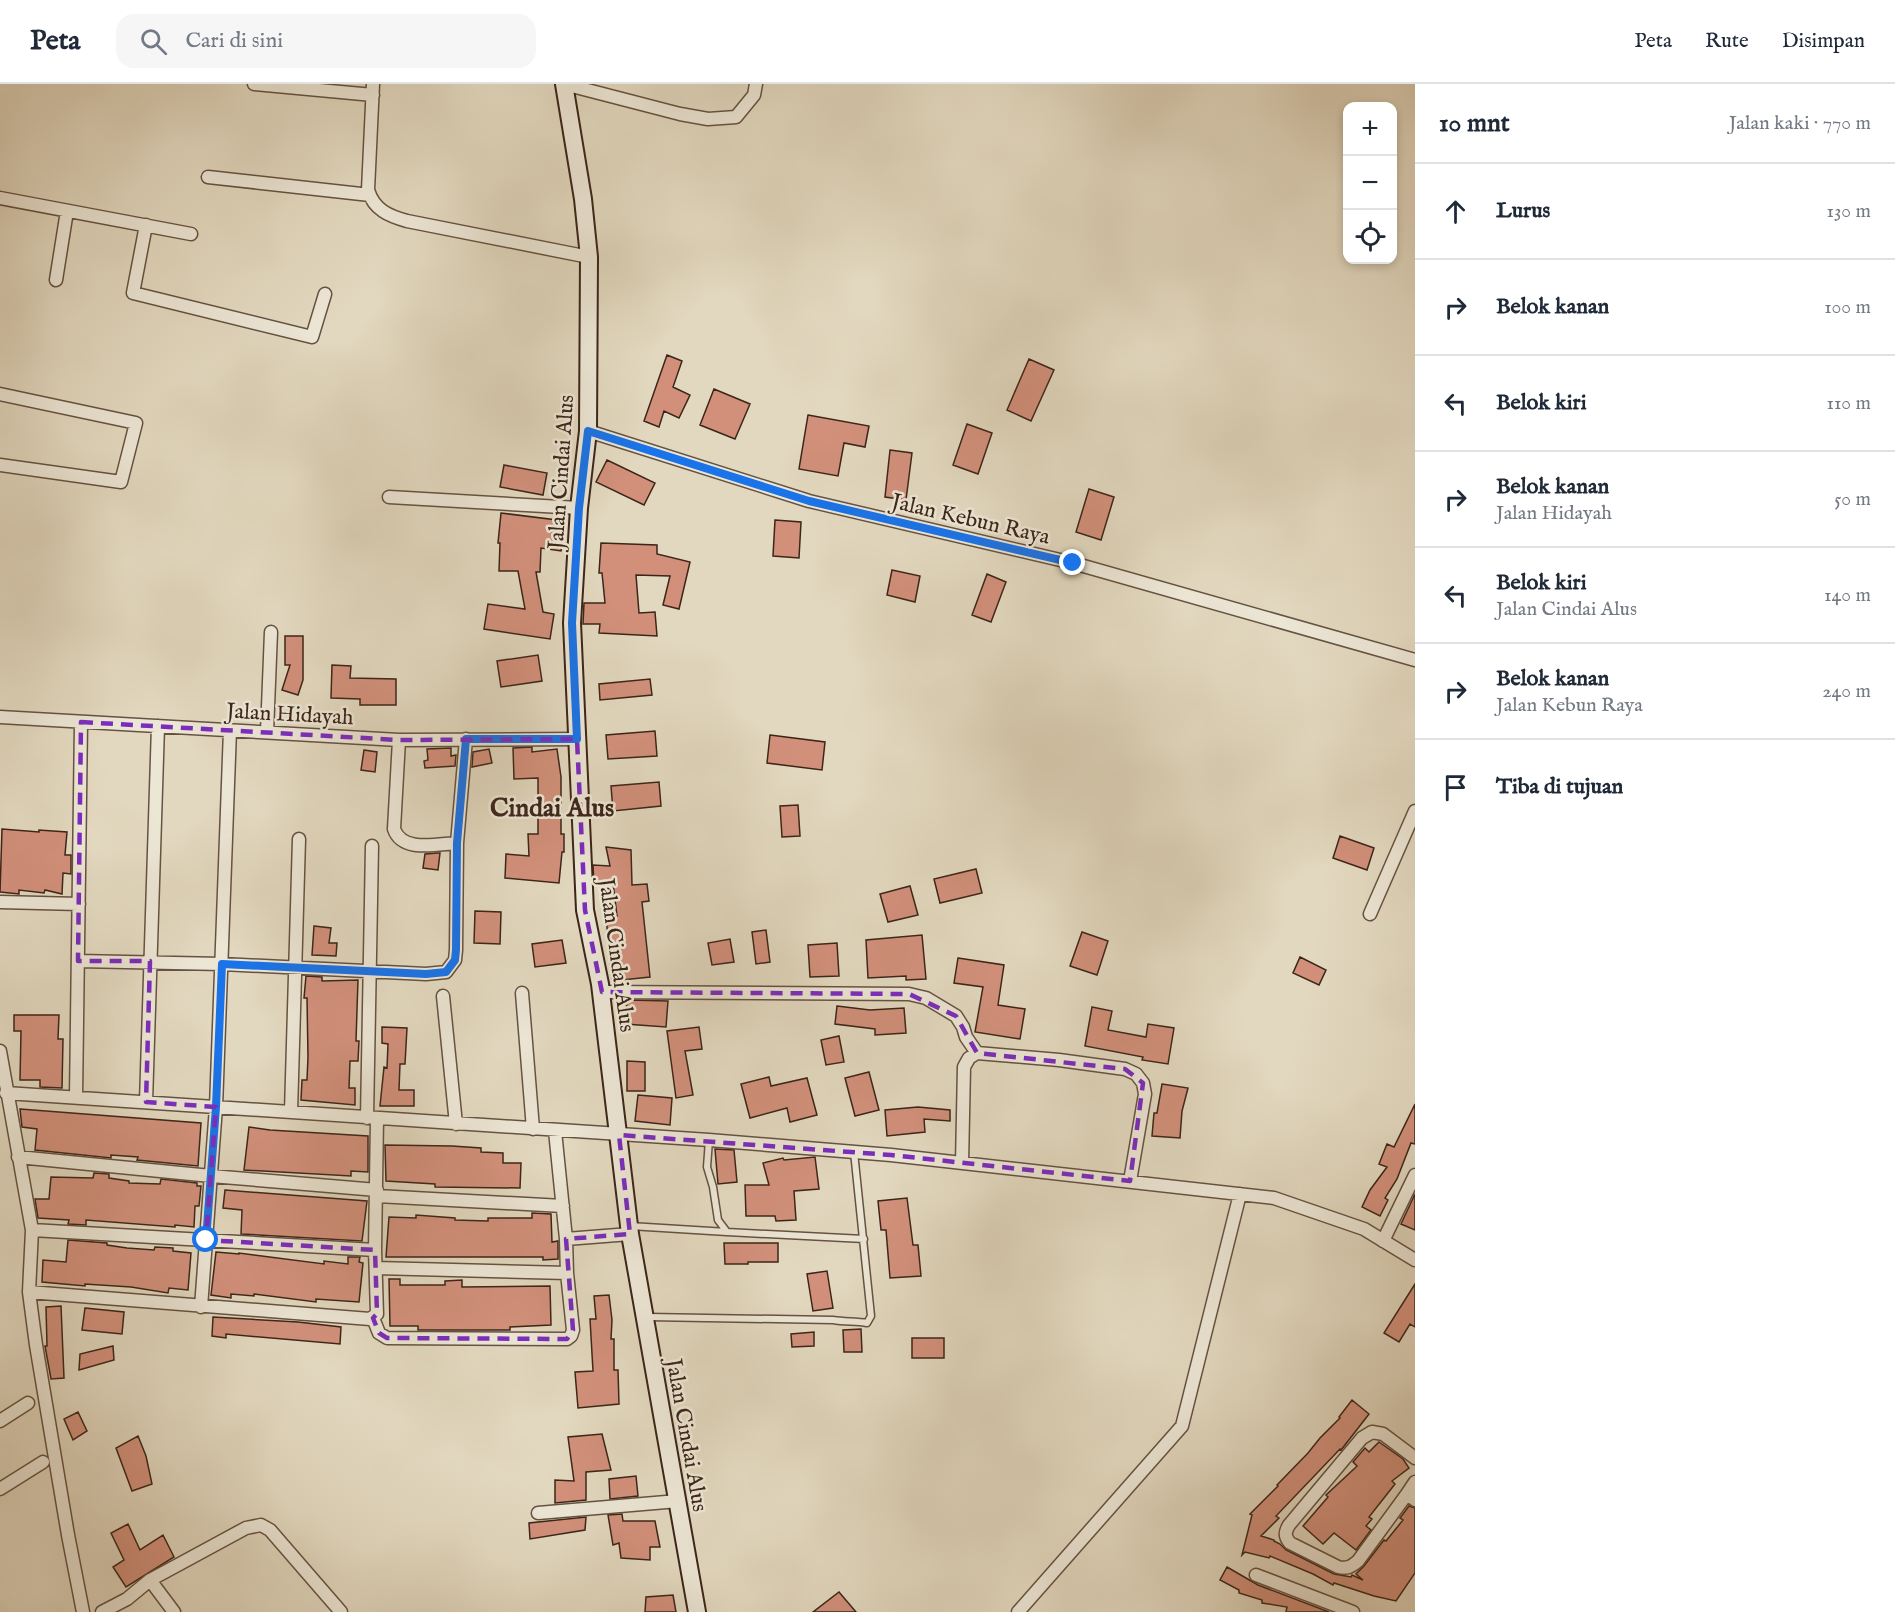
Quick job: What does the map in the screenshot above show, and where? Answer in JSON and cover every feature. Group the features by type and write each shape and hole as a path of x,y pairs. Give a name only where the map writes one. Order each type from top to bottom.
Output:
{"street":[{"path":"254,84 373,90 368,190 383,212 396,218 589,257"},
{"path":"564,84 708,119 735,117 754,95 756,84"},
{"name":"Jalan Cindai Alus","path":"564,84 584,199 589,257 588,431 579,508 572,623 585,910 601,992 630,1230 697,1612"},
{"path":"208,177 370,195"},
{"path":"0,198 191,234"},
{"path":"56,280 67,210"},
{"path":"146,225 133,293 312,337 325,294"},
{"path":"0,394 136,423 121,482 0,465"},
{"name":"Jalan Kebun Raya","path":"588,431 809,501 1073,563 1415,660"},
{"path":"389,497 579,508"},
{"path":"267,732 271,633"},
{"name":"Jalan Hidayah","path":"0,717 399,740 577,739"},
{"path":"76,1097 81,722"},
{"path":"146,1102 158,726"},
{"path":"201,1307 216,1107 230,730"},
{"path":"78,961 150,961 440,974 450,968 455,960 457,843 466,739"},
{"path":"399,740 394,829 396,835 399,840 413,845 457,843"},
{"path":"1370,914 1415,810"},
{"path":"291,1112 299,839"},
{"path":"29,1292 370,1319 377,1314 375,1250 377,1193 372,1118 370,970 372,846"},
{"path":"0,902 79,904"},
{"path":"601,992 909,994 926,998 956,1016 977,1053"},
{"path":"522,993 533,1129"},
{"path":"443,996 456,1124"},
{"path":"0,1051 32,1230 29,1292 62,1503 83,1612"},
{"path":"962,1162 964,1067 969,1058 977,1053 1059,1060 1125,1070 1136,1074 1143,1083 1145,1094 1130,1182"},
{"path":"6,1093 709,1140 854,1152 962,1162 1274,1198 1364,1229 1415,1260"},
{"path":"373,1318 379,1333 387,1338 567,1339 572,1336 566,1239 555,1131"},
{"path":"18,1157 377,1193 563,1206"},
{"path":"1383,1241 1415,1175"},
{"path":"1018,1612 1182,1426 1240,1194"},
{"path":"32,1230 375,1250"},
{"path":"566,1239 630,1230"},
{"path":"376,1269 567,1273"},
{"path":"0,1421 28,1403"},
{"path":"1415,1458 1383,1434 1372,1432 1362,1438 1289,1525 1285,1532 1286,1538 1290,1543 1338,1567 1352,1566 1411,1497 1415,1482"},
{"path":"0,1489 43,1462"},
{"path":"538,1513 678,1502"},
{"path":"102,1612 127,1599 150,1581 246,1528 261,1525 270,1530 341,1612"},
{"path":"1256,1575 1353,1612"},
{"path":"150,1581 174,1612"}],"lane":[{"path":"709,1140 707,1167 713,1187 718,1220 727,1232"},
{"path":"644,1317 833,1320 856,1324 867,1323 871,1316 854,1152"},
{"path":"630,1230 864,1239"}],"highlighted area":[{"path":"81,722 399,740 577,739 585,910 602,992 909,994 956,1016 977,1053 1125,1069 1143,1083 1130,1181 891,1155 619,1135 630,1234 566,1239 573,1330 567,1339 387,1338 379,1333 373,1318 377,1314 375,1250 206,1240 216,1107 146,1102 150,961 78,961"}],"building":[{"path":"667,355 682,361 673,387 690,395 679,418 664,411 659,427 644,421"},
{"path":"1029,359 1054,370 1031,421 1007,410"},
{"path":"714,389 750,404 735,439 700,425"},
{"path":"808,415 869,426 865,447 844,443 838,476 799,469"},
{"path":"967,424 992,433 978,474 953,465"},
{"path":"890,450 912,453 906,500 885,497"},
{"path":"607,460 655,483 644,505 596,482"},
{"path":"504,465 547,473 543,495 500,487"},
{"path":"1089,489 1114,497 1101,540 1076,532"},
{"path":"501,513 565,521 561,551 541,548 540,572 536,572 543,612 554,614 550,639 484,629 488,604 525,609 518,571 499,571 500,543 498,543"},
{"path":"775,520 801,522 799,558 773,556"},
{"path":"601,543 657,545 657,554 690,562 679,609 663,605 670,576 636,575 639,613 655,612 657,636 599,633 600,624 583,624 584,603 605,603 602,573 599,573"},
{"path":"892,570 920,576 915,602 887,595"},
{"path":"987,574 1006,582 991,622 972,615"},
{"path":"285,636 303,636 303,680 298,695 282,690 290,665 285,665"},
{"path":"538,655 542,681 501,687 497,661"},
{"path":"332,665 351,666 350,678 396,679 396,705 360,705 360,699 331,698"},
{"path":"650,679 652,695 600,700 599,684"},
{"path":"655,731 657,756 608,759 606,735"},
{"path":"770,735 825,742 822,770 767,763"},
{"path":"532,747 532,752 557,749 561,777 561,834 564,834 564,852 562,852 559,883 505,878 506,854 529,856 528,834 538,834 538,778 514,779 513,748"},
{"path":"451,748 451,756 456,755 455,766 425,768 424,761 428,760 427,749"},
{"path":"489,749 492,763 472,767 473,752"},
{"path":"364,750 377,752 375,772 361,770"},
{"path":"659,782 661,806 613,811 611,786"},
{"path":"798,805 800,836 782,837 780,806"},
{"path":"2,829 67,832 65,855 71,855 71,874 63,873 62,894 45,890 44,893 19,890 19,894 0,892"},
{"path":"1340,836 1374,848 1367,870 1333,858"},
{"path":"606,847 631,850 632,885 647,884 649,901 642,902 650,977 612,981 606,916 617,916 613,883 594,885 593,865 610,866"},
{"path":"440,853 438,870 423,868 425,854"},
{"path":"976,869 982,893 940,903 934,879"},
{"path":"910,886 918,915 888,922 880,894"},
{"path":"475,911 501,912 500,944 474,943"},
{"path":"314,926 331,928 329,943 337,943 336,956 312,955"},
{"path":"766,930 770,962 756,964 752,932"},
{"path":"1082,932 1108,941 1097,975 1070,966"},
{"path":"922,935 926,979 906,980 906,976 868,978 866,940"},
{"path":"730,939 734,962 712,965 708,943"},
{"path":"562,940 566,963 535,967 532,944"},
{"path":"837,943 839,976 810,977 808,945"},
{"path":"1300,957 1326,970 1319,985 1293,973"},
{"path":"958,958 1004,965 998,1005 1025,1009 1020,1039 975,1032 983,987 954,983"},
{"path":"306,976 322,977 322,981 358,980 356,1041 359,1041 358,1061 350,1061 349,1088 355,1088 355,1105 301,1100 302,1080 307,1080 308,1057 307,998 304,998"},
{"path":"627,1000 668,1001 666,1027 625,1024"},
{"path":"837,1006 870,1010 904,1008 906,1033 875,1035 875,1029 835,1024"},
{"path":"1092,1007 1112,1011 1108,1030 1146,1037 1148,1024 1174,1028 1168,1064 1085,1046"},
{"path":"14,1015 59,1015 58,1039 63,1039 62,1088 40,1087 40,1080 20,1080 21,1031 14,1031"},
{"path":"382,1027 407,1028 405,1064 400,1064 399,1090 414,1090 414,1106 380,1106 384,1067 387,1068 388,1044 382,1043"},
{"path":"699,1027 702,1049 685,1051 693,1095 676,1098 667,1031"},
{"path":"839,1036 844,1062 826,1065 821,1040"},
{"path":"627,1061 645,1062 645,1091 627,1091"},
{"path":"869,1072 879,1110 855,1116 845,1078"},
{"path":"769,1077 771,1086 807,1078 817,1115 790,1122 787,1108 750,1118 741,1084"},
{"path":"1162,1084 1188,1088 1182,1111 1180,1138 1152,1136 1154,1113 1157,1113"},
{"path":"638,1095 672,1098 670,1125 635,1121"},
{"path":"1415,1104 1415,1144 1411,1143 1397,1179 1385,1198 1388,1200 1380,1216 1362,1207 1370,1190 1387,1167 1379,1164 1387,1144 1394,1147"},
{"path":"918,1107 950,1110 950,1121 924,1119 925,1132 887,1136 885,1110"},
{"path":"20,1109 201,1123 198,1166 137,1160 138,1157 111,1155 111,1158 35,1150 37,1129 22,1127"},
{"path":"249,1127 368,1136 368,1172 351,1171 351,1176 244,1170"},
{"path":"385,1145 452,1146 481,1148 481,1152 503,1153 503,1163 521,1163 520,1188 435,1187 435,1184 386,1181"},
{"path":"715,1149 734,1150 737,1182 718,1184"},
{"path":"815,1157 819,1189 794,1191 796,1220 776,1221 775,1216 746,1216 745,1185 769,1185 763,1163 783,1158 784,1160"},
{"path":"94,1173 109,1174 109,1178 129,1181 129,1183 160,1184 161,1179 197,1183 197,1186 201,1186 199,1206 195,1206 194,1227 86,1220 86,1225 68,1224 69,1220 38,1218 35,1199 49,1199 51,1177 93,1178"},
{"path":"225,1190 367,1201 362,1241 241,1234 242,1210 223,1208"},
{"path":"1415,1194 1415,1230 1401,1224"},
{"path":"907,1198 913,1245 918,1245 921,1276 890,1278 886,1230 881,1230 878,1201"},
{"path":"532,1213 551,1214 552,1242 558,1241 558,1259 543,1260 543,1257 386,1257 389,1217 416,1218 416,1215 488,1221 488,1218 532,1218"},
{"path":"68,1240 107,1243 107,1245 127,1248 154,1250 155,1247 173,1248 173,1251 191,1253 188,1290 169,1288 168,1293 131,1287 42,1282 43,1260 66,1262"},
{"path":"724,1243 778,1243 778,1262 725,1264"},
{"path":"216,1252 324,1264 324,1261 348,1264 348,1257 360,1257 359,1262 363,1263 359,1302 316,1299 316,1302 254,1294 254,1296 231,1294 231,1298 211,1295"},
{"path":"827,1271 833,1308 813,1311 807,1274"},
{"path":"389,1279 400,1279 400,1285 445,1285 445,1281 462,1280 462,1287 550,1286 551,1325 510,1327 510,1330 418,1330 418,1326 390,1326"},
{"path":"1415,1284 1415,1327 1410,1324 1399,1342 1384,1333"},
{"path":"609,1295 612,1320 611,1339 614,1339 614,1370 618,1370 619,1404 578,1408 575,1372 593,1371 590,1319 596,1319 594,1296"},
{"path":"61,1306 64,1378 51,1379 45,1346 47,1346 46,1307"},
{"path":"85,1308 124,1312 122,1334 82,1330"},
{"path":"213,1317 341,1327 340,1344 226,1334 226,1338 212,1336"},
{"path":"861,1329 862,1352 844,1352 843,1330"},
{"path":"814,1332 814,1346 792,1347 791,1334"},
{"path":"912,1338 944,1338 944,1358 912,1358"},
{"path":"113,1346 114,1360 79,1370 80,1354"},
{"path":"1352,1400 1369,1414 1341,1450 1276,1516 1279,1518 1261,1536 1274,1540 1286,1550 1334,1574 1351,1577 1352,1575 1363,1580 1356,1574 1403,1520 1400,1518 1409,1506 1415,1508 1415,1573 1396,1601 1334,1583 1333,1585 1270,1556 1269,1558 1245,1552 1242,1555 1252,1515 1250,1514 1340,1418"},
{"path":"78,1412 87,1431 73,1440 64,1419"},
{"path":"602,1434 611,1470 586,1472 586,1500 555,1503 555,1480 574,1481 568,1437"},
{"path":"138,1436 146,1456 152,1484 132,1491 116,1448"},
{"path":"1379,1442 1403,1459 1409,1468 1392,1481 1395,1484 1369,1517 1372,1519 1366,1526 1371,1530 1356,1550 1334,1533 1323,1544 1303,1526 1328,1497 1326,1495 1357,1466 1353,1462 1365,1448 1369,1452"},
{"path":"636,1476 638,1496 610,1499 609,1479"},
{"path":"622,1514 623,1521 655,1521 660,1547 650,1547 650,1560 621,1558 619,1543 613,1545 608,1515"},
{"path":"586,1517 585,1530 530,1539 529,1523"},
{"path":"128,1524 140,1550 163,1535 174,1557 126,1587 113,1567 124,1560 111,1533"},
{"path":"1227,1567 1258,1585 1329,1612 1286,1612 1287,1607 1262,1603 1262,1600 1239,1593 1239,1590 1220,1580"},
{"path":"839,1592 856,1612 813,1612"},
{"path":"673,1595 676,1612 645,1612 646,1597"}],"district":[{"name":"Cindai Alus","path":"552,807"}],"route":[{"path":"206,1240 216,1107 222,964 426,974 446,972 455,960 456,950 457,843 466,739 577,739 572,623 579,508 588,431 809,501 1073,563"}]}
